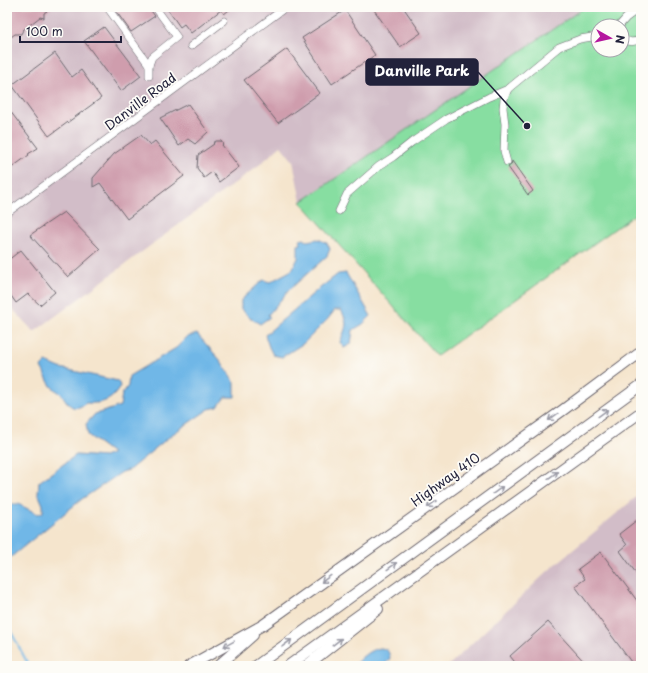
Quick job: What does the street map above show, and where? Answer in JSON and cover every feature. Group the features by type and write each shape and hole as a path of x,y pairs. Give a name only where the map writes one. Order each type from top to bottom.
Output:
{"highway":[{"name":"Highway 410","path":"263,625 563,410 641,352"},
{"path":"256,666 641,385"},
{"path":"288,666 641,412"},
{"path":"306,666 488,523"},
{"path":"189,666 263,625"},
{"path":"218,666 226,661 263,625"}],"street":[{"path":"107,7 149,65"},
{"path":"149,76 149,65 152,57 177,37 155,7"},
{"name":"Danville Road","path":"7,214 286,7"},
{"path":"626,18 641,7"},
{"path":"191,46 224,21"},
{"path":"339,211 347,194 379,166 412,142 446,119 508,89 559,47 580,39 590,37"},
{"path":"630,42 641,40"},
{"path":"507,162 504,151 504,99 508,89"}],"shaded area":[{"path":"7,7 585,7 301,202 293,161 281,146 259,165 34,332 7,303"},
{"path":"641,493 641,666 448,666 549,570"}],"green space":[{"path":"585,7 641,7 641,210 437,356 301,202"}],"water":[{"path":"304,239 307,241 318,239 327,243 330,249 327,256 289,290 268,315 270,317 260,324 250,318 241,309 241,300 263,280 270,282 292,270 298,258 298,245 301,244 300,240"},
{"path":"346,273 371,316 363,324 353,330 351,344 344,348 340,342 346,322 341,310 335,310 304,343 282,357 273,355 265,335 338,274"},
{"path":"197,334 221,361 235,383 235,397 225,397 218,407 209,409 174,433 129,470 122,472 82,499 11,557 7,558 7,507 11,504 18,504 38,514 43,512 43,505 38,493 39,482 76,455 105,457 112,453 88,435 86,424 95,414 120,406 122,394 128,386 129,376 176,348 187,337"},
{"path":"46,362 60,368 118,381 120,386 114,395 102,402 86,403 75,408 69,405 61,394 50,385 41,367"},
{"path":"381,648 387,651 390,658 384,666 353,666 369,652"}],"building":[{"path":"7,7 53,7 44,13 44,18 40,17 23,30 21,34 15,34 7,40"},
{"path":"113,7 148,7 155,16 131,32"},
{"path":"166,7 233,7 224,14 221,10 191,33 184,24 180,27"},
{"path":"372,7 403,7 421,33 400,47"},
{"path":"345,10 375,55 332,84 302,38"},
{"path":"104,27 141,76 121,91 84,41"},
{"path":"287,49 320,93 278,123 244,80"},
{"path":"55,53 72,77 81,70 101,98 49,136 12,85"},
{"path":"188,104 208,132 195,144 188,139 179,146 160,118"},
{"path":"7,107 38,148 7,171"},
{"path":"141,135 150,145 155,141 184,176 127,219 100,183 93,187 93,178 114,154"},
{"path":"216,141 221,141 223,144 222,145 239,167 219,182 212,172 204,178 197,168 198,155"},
{"path":"512,161 533,191 528,195 508,167 511,165"},
{"path":"64,212 100,249 68,277 30,235"},
{"path":"21,250 55,292 40,305 28,294 16,303 7,290 7,261"},
{"path":"641,517 641,580 620,551 627,545 619,534"},
{"path":"601,552 641,606 641,666 634,666 575,586 585,579 578,569"},
{"path":"548,622 588,666 518,666 510,656"}],"waterway":[{"path":"7,624 29,666"}],"place":[{"name":"Danville Park","path":"527,126"}]}
